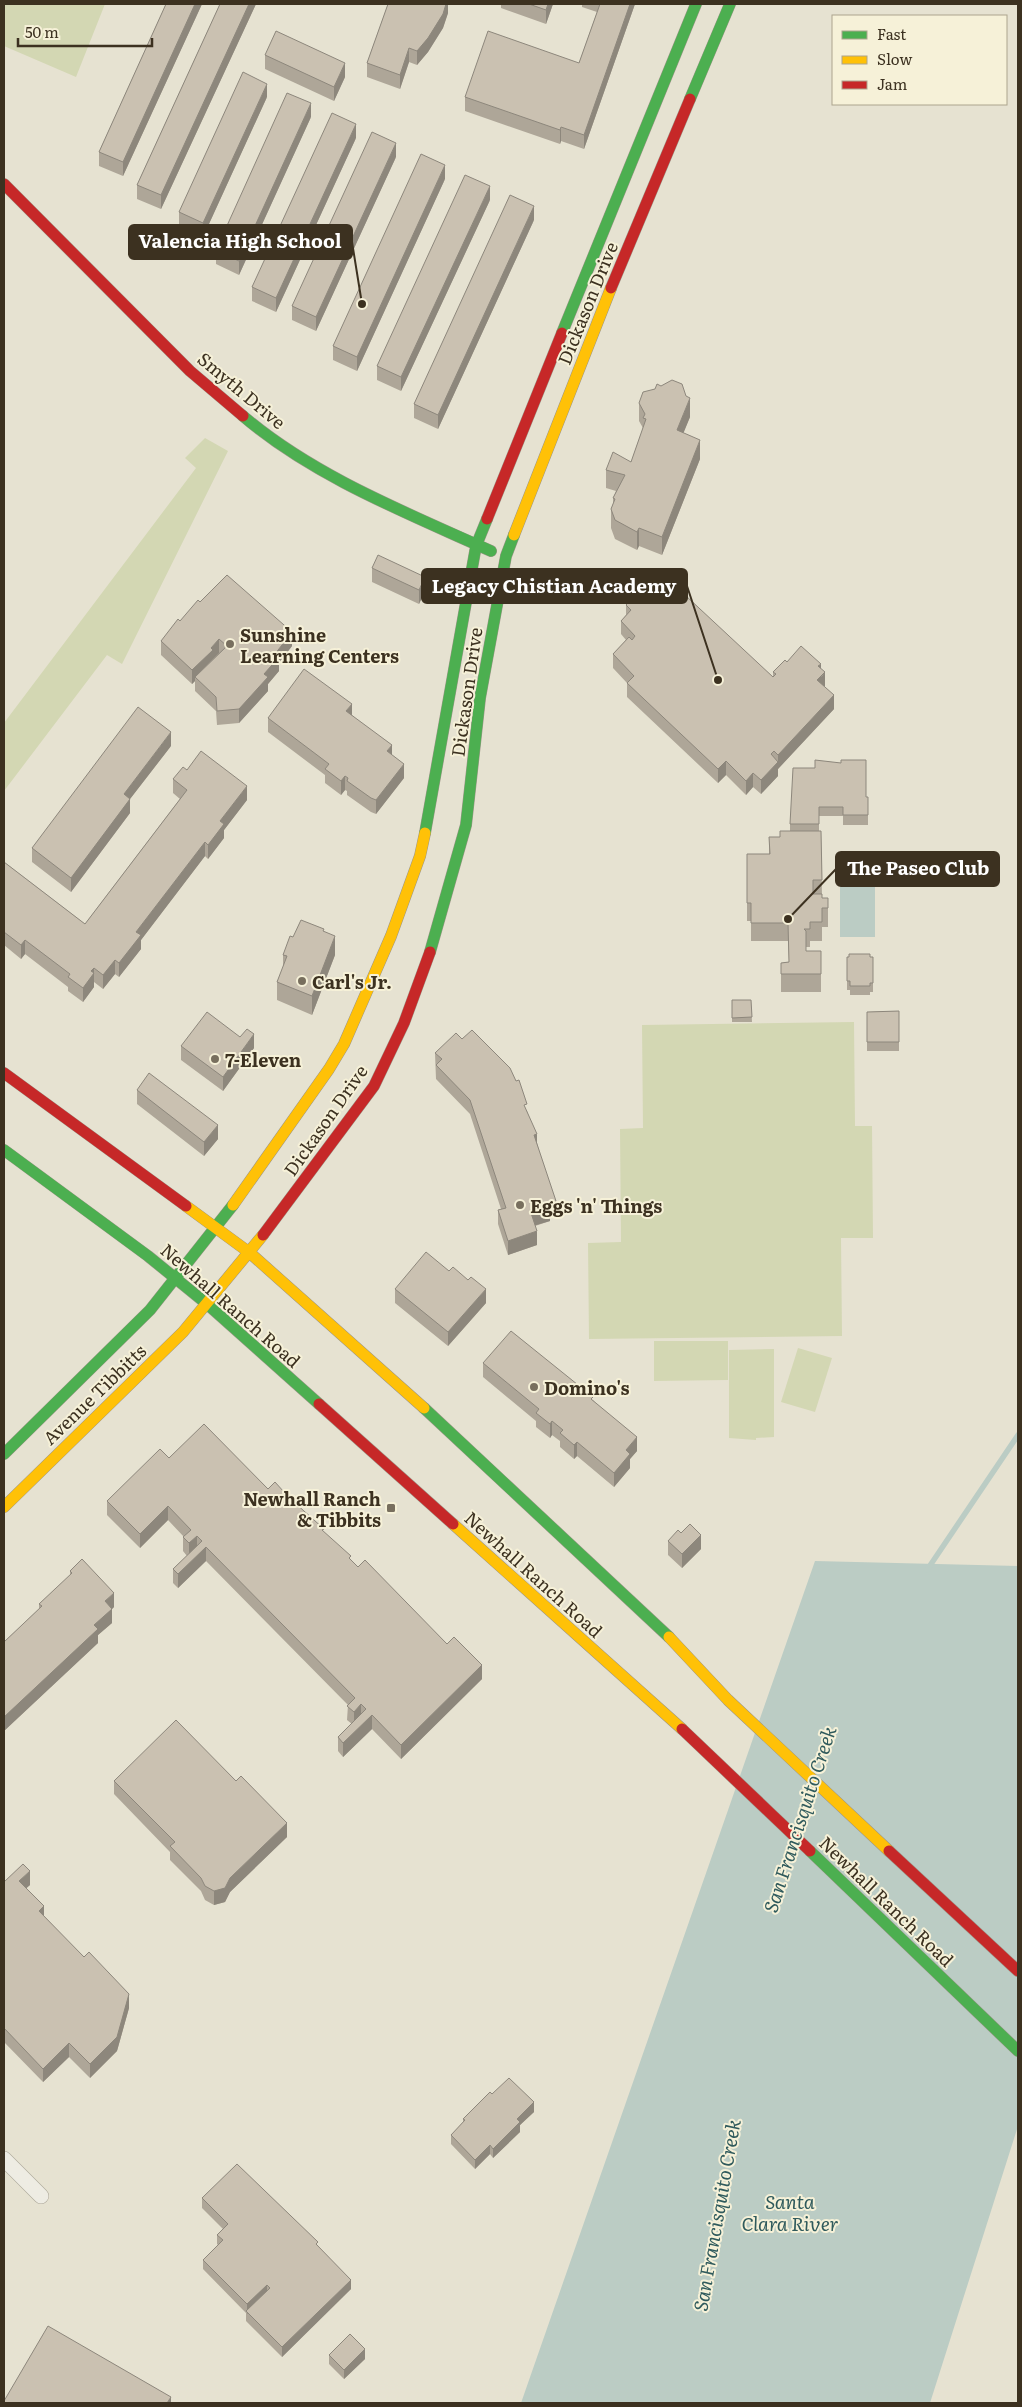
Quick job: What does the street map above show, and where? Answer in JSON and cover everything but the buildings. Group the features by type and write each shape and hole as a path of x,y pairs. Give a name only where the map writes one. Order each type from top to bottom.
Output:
{"street":[{"name":"Dickason Drive","path":"176,1279 216,1229 329,1069 344,1044 391,936 420,856 431,809 476,546 696,4"},
{"name":"Dickason Drive","path":"207,1304 250,1253 374,1086 404,1023 424,969 466,825 480,698 506,556 593,333 730,4"},
{"name":"Smyth Drive","path":"4,184 190,371 258,429 331,475 476,546 506,556"},
{"name":"Newhall Ranch Road","path":"4,1073 250,1253 420,1404 655,1624 728,1700 1018,1971"},
{"name":"Newhall Ranch Road","path":"4,1150 148,1256 207,1304 692,1738 1018,2051"},
{"name":"Avenue Tibbitts","path":"4,1454 150,1310 176,1279"},
{"name":"Avenue Tibbitts","path":"4,1507 183,1332 207,1304"},
{"path":"4,2159 40,2196"}],"green space":[{"path":"4,4 105,4 76,77 4,46"},
{"path":"205,438 228,451 122,664 107,655 4,791 4,723 196,468 185,458"},
{"path":"854,1022 855,1126 872,1126 873,1238 841,1238 842,1336 589,1339 588,1243 621,1242 620,1129 643,1128 642,1025"},
{"path":"654,1341 728,1341 728,1380 654,1381"},
{"path":"798,1348 832,1358 815,1412 781,1402"},
{"path":"774,1349 774,1437 756,1438 756,1440 729,1438 729,1350"}],"water":[{"path":"840,874 875,875 875,937 840,937"},
{"name":"Santa Clara River","path":"815,1561 1018,1566 1018,2126 930,2403 521,2403"}],"waterway":[{"name":"San Francisquito Creek","path":"927,1570 1018,1435"}],"traffic: fast":[{"path":"562,333 696,4"},
{"path":"690,99 730,4"},
{"path":"243,416 299,457 330,475 362,492 491,551"},
{"path":"425,833 476,546 487,519"},
{"path":"430,952 466,825 480,698 506,556 514,535"},
{"path":"4,1150 148,1256 207,1304 319,1404"},
{"path":"4,1454 150,1310 233,1205"},
{"path":"424,1408 669,1637"},
{"path":"810,1851 1018,2051"}],"traffic: slow":[{"path":"514,535 611,288"},
{"path":"233,1205 329,1069 344,1044 391,936 420,856 425,833"},
{"path":"186,1206 250,1253 424,1408"},
{"path":"4,1507 183,1332 263,1235"},
{"path":"453,1524 682,1729"},
{"path":"669,1637 728,1700 889,1851"}],"traffic: jam":[{"path":"611,288 690,99"},
{"path":"4,184 190,371 243,416"},
{"path":"487,519 562,333"},
{"path":"263,1235 374,1086 404,1023 430,952"},
{"path":"4,1073 186,1206"},
{"path":"319,1404 453,1524"},
{"path":"682,1729 810,1851"},
{"path":"889,1851 1018,1971"}],"place":[{"name":"Valencia High School","path":"362,304"},
{"name":"Sunshine Learning Centers","path":"230,644"},
{"name":"Legacy Chistian Academy","path":"718,680"},
{"name":"The Paseo Club","path":"788,919"},
{"name":"Carl's Jr.","path":"302,981"},
{"name":"7-Eleven","path":"215,1059"},
{"name":"Eggs 'n' Things","path":"520,1205"},
{"name":"Domino's","path":"534,1387"},
{"name":"Newhall Ranch & Tibbits","path":"391,1508"}]}
